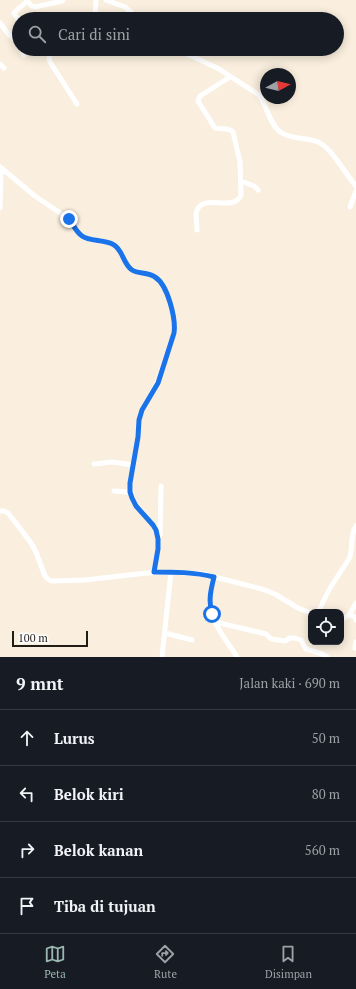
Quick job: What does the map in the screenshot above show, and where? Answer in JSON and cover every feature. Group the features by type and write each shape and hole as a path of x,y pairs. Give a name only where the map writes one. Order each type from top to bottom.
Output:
{"street":[{"path":"15,12 26,2 35,7 63,0"},
{"path":"95,12 96,0"},
{"path":"106,0 125,7 131,12"},
{"path":"0,23 9,36 12,37"},
{"path":"50,56 50,62 77,104"},
{"path":"191,56 212,66 259,95 280,132 294,138 317,141 328,149 356,186"},
{"path":"197,230 196,213 199,207 206,203 212,202 231,203 239,199 240,195 240,162 233,132 228,129 215,128 198,101 200,96 230,77"},
{"path":"0,168 0,208"},
{"path":"0,168 35,196 69,219 83,238 106,242 116,246 132,270 155,276 164,287 173,315 175,329 158,383 142,410 139,420 138,437 130,483 130,492 136,506 156,530 158,549"},
{"path":"241,181 254,186 258,190"},
{"path":"350,207 356,191"},
{"path":"94,464 112,462 133,465"},
{"path":"154,572 160,534 162,486"},
{"path":"114,491 130,492"},
{"path":"0,511 8,513 26,536 36,552 45,576 51,581 86,580 154,572 203,574 275,594 298,608 308,612"},
{"path":"320,609 330,588 350,559 352,554 352,537 356,526"},
{"path":"162,657 171,572"},
{"path":"214,577 210,596 210,608 215,622 237,657"},
{"path":"344,618 349,615 356,603"},
{"path":"349,615 356,620"},
{"path":"215,622 266,634 271,639 285,641 290,638 295,638 301,640 306,649 327,657"},
{"path":"165,633 192,640"},
{"path":"355,648 356,642"}],"route":[{"path":"69,219 83,238 106,242 116,246 132,270 155,276 162,283 168,297 175,329 158,383 144,405 139,420 130,492 136,506 145,514 156,530 158,549 154,572 203,574 214,577 210,596 210,608 212,614"}]}
